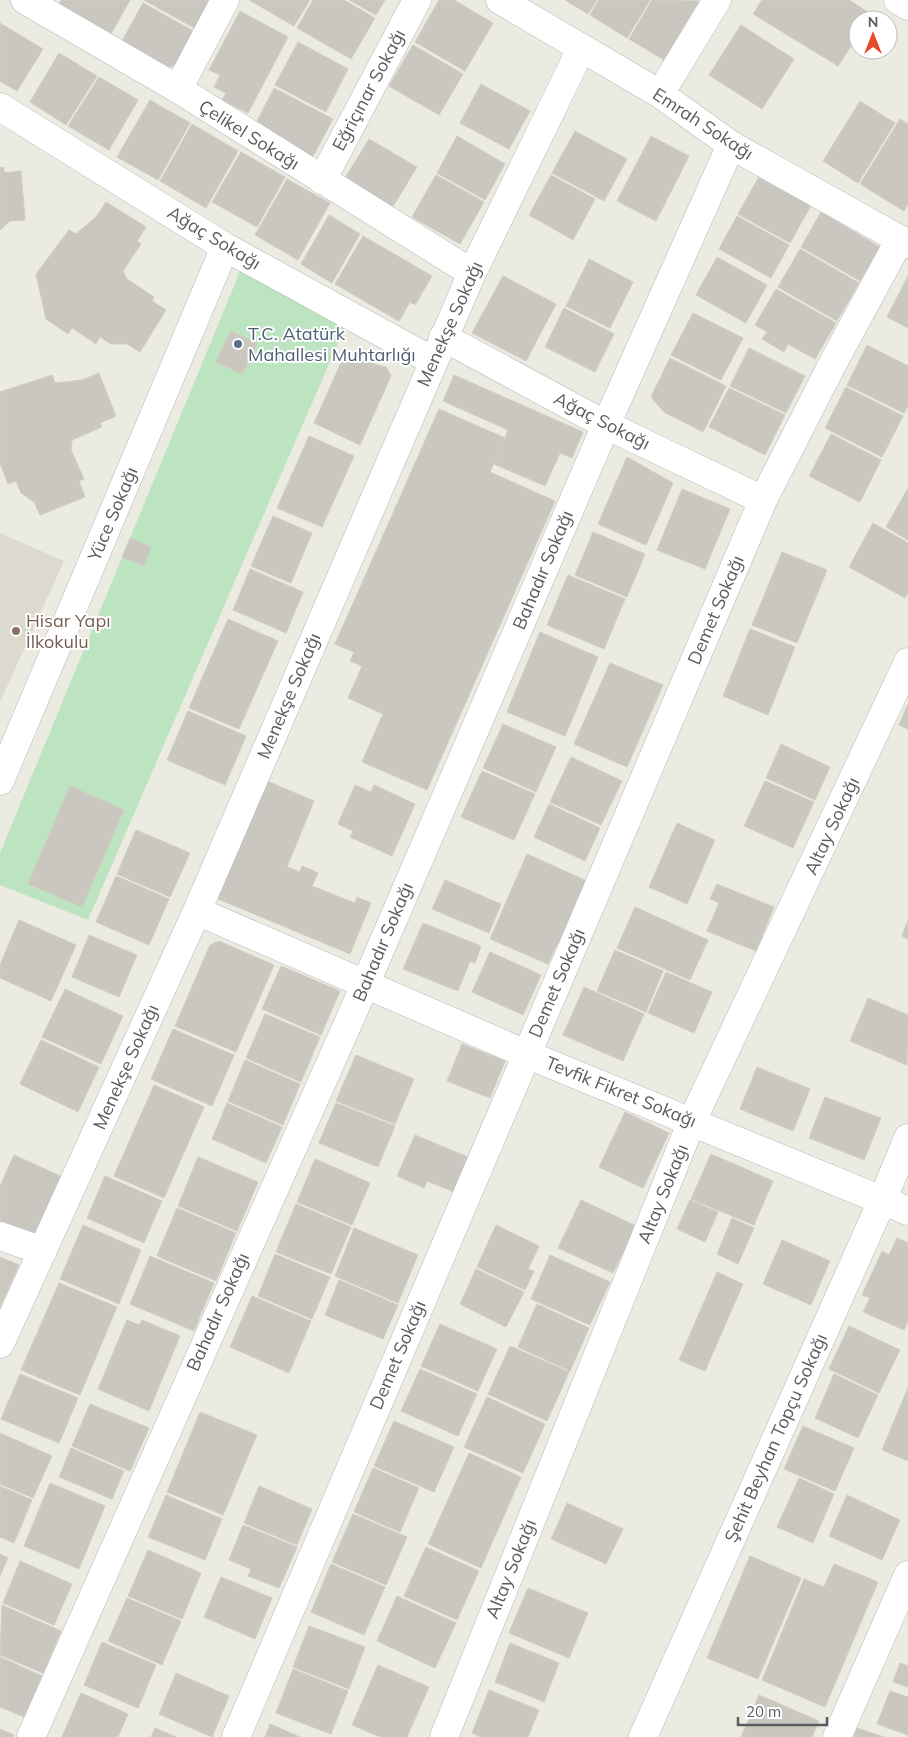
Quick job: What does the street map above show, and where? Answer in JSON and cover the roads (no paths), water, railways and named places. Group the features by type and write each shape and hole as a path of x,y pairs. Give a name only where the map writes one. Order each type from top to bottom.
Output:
{"street":[{"path":"178,90 224,0"},
{"name":"Eğriçınar Sokağı","path":"322,180 416,0"},
{"name":"Emrah Sokağı","path":"500,0 660,94 731,145 904,242"},
{"path":"660,94 717,0"},
{"path":"898,0 908,6"},
{"name":"Çelikel Sokağı","path":"29,1 178,90 472,273"},
{"name":"Menekşe Sokağı","path":"0,1344 197,911 443,337 472,273 581,49"},
{"name":"Ağaç Sokağı","path":"0,107 225,247 432,362"},
{"name":"Bahadır Sokağı","path":"32,1737 365,985 606,425 731,145"},
{"name":"Demet Sokağı","path":"236,1737 764,500 832,363 904,242"},
{"name":"Yüce Sokağı","path":"0,782 225,247"},
{"name":"Ağaç Sokağı","path":"443,337 606,425 764,500"},
{"name":"Altay Sokağı","path":"444,1737 692,1121 908,662"},
{"name":"Tevfik Fikret Sokağı","path":"197,911 526,1054 908,1211"},
{"name":"Şehit Beyhan Topçu Sokağı","path":"642,1737 882,1201 908,1138"},
{"path":"0,1236 43,1251"},
{"path":"837,1737 908,1575"}],"place":[{"name":"T.C. Atatürk Mahallesi Muhtarlığı","path":"238,344"},
{"name":"Hisar Yapı İlkokulu","path":"16,631"}]}
